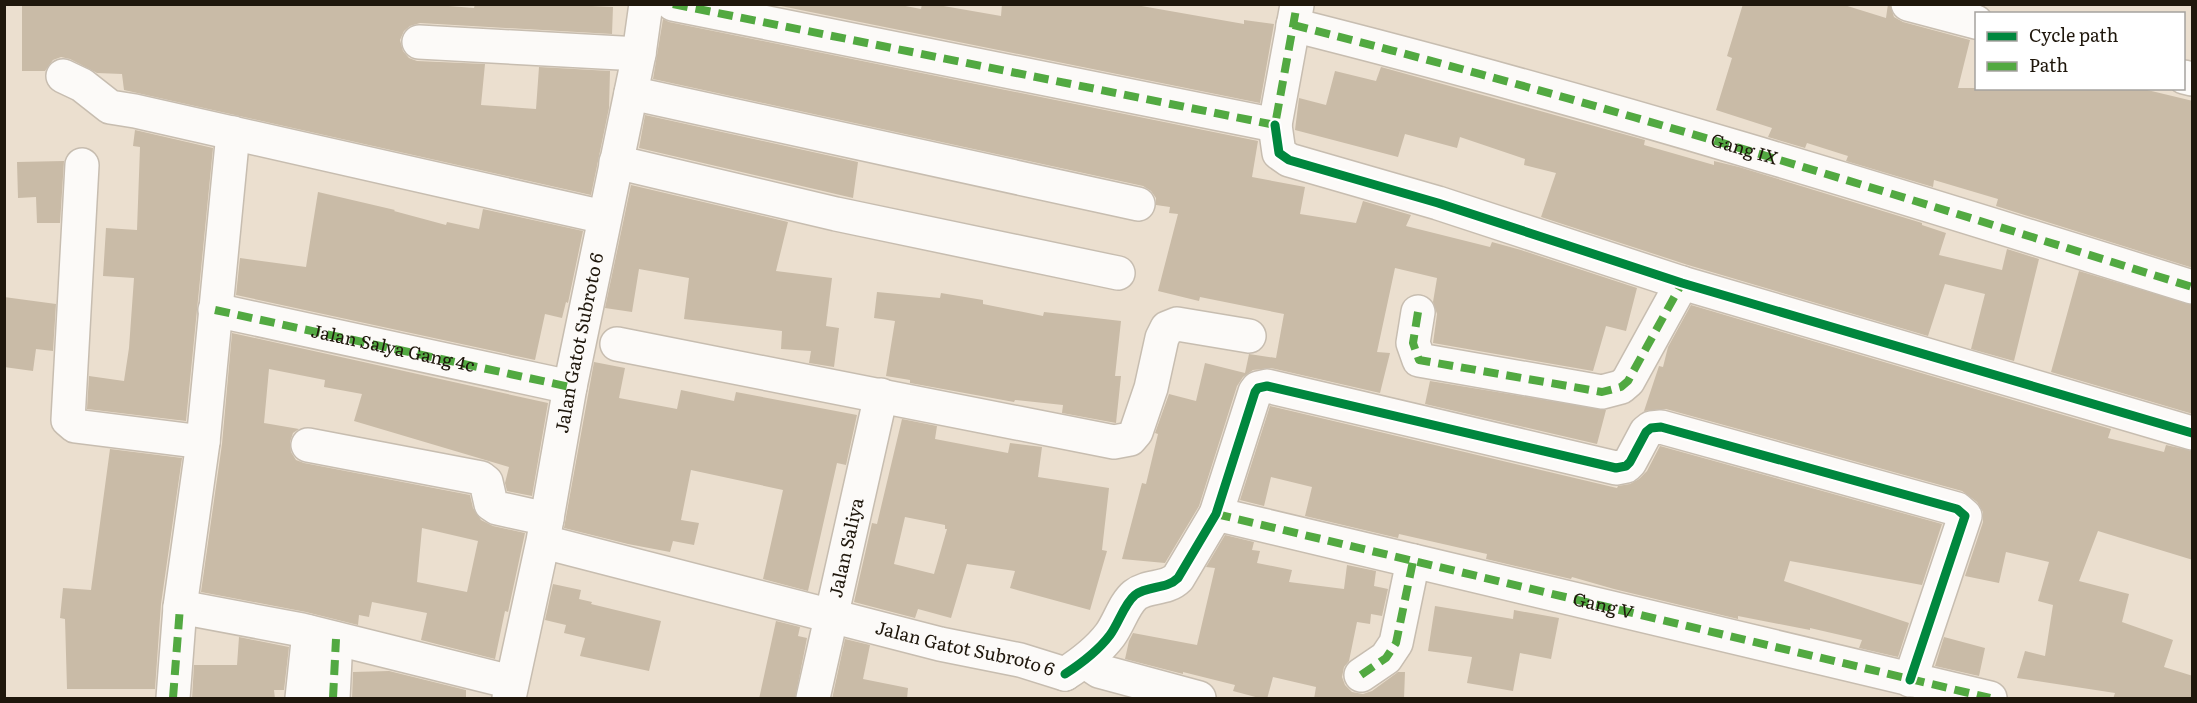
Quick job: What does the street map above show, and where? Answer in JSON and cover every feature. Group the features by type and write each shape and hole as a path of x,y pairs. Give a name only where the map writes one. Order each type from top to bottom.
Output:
{"street":[{"name":"Jalan Gatot Subroto 6","path":"510,690 550,532 570,387 639,54 645,4"},
{"path":"673,4 1275,125"},
{"path":"1908,4 1975,21"},
{"path":"1295,15 1275,125 1278,153 1289,160 1438,203 1682,283 2193,433"},
{"name":"Gang IX","path":"1295,15 1409,55 1854,181 2193,287"},
{"path":"419,42 639,54"},
{"path":"63,76 82,85 116,109 135,111 604,217"},
{"path":"631,93 1138,204"},
{"path":"173,699 180,607 203,442 232,133"},
{"path":"616,162 836,214 1118,273"},
{"path":"82,165 68,420 75,426 203,442"},
{"path":"1418,312 1413,343 1419,360 1602,392 1621,387 1628,381 1682,283"},
{"name":"Jalan Salya Gang 4c","path":"215,310 570,387"},
{"path":"618,344 1106,441 1124,441 1130,439 1136,432 1151,388 1162,338 1167,328 1177,324 1249,336"},
{"path":"1072,678 1110,634 1133,597 1143,590 1173,583 1178,578 1216,514 1255,392 1263,387 1287,390 1616,468 1626,466 1630,462 1646,432 1651,428 1661,427 1962,512 1965,516 1910,680"},
{"name":"Jalan Saliya","path":"813,699 881,395"},
{"path":"308,445 481,478 486,482 491,504 550,532"},
{"name":"Gang V","path":"1216,514 1990,699"},
{"name":"Jalan Gatot Subroto 6","path":"550,532 832,616 940,644 1020,660 1072,678 1099,670 1199,699"},
{"path":"1361,675 1386,658 1396,643 1413,561"},
{"path":"180,607 323,636 510,690"},
{"path":"302,699 323,636"},
{"path":"323,636 333,699"}],"building":[{"path":"22,4 423,4 474,8 475,4 550,4 613,7 612,34 420,23 404,31 400,40 403,51 409,58 417,61 485,64 481,105 536,109 539,67 610,71 609,108 591,195 124,90 122,74 97,73 70,59 61,57 53,60 45,71 22,71"},
{"path":"771,4 895,4 921,9 922,4 932,4 1001,16 1002,4 1130,4 1244,24 1244,20 1274,24 1260,103"},
{"path":"1743,4 1841,4 1886,18 1888,4 1890,4 1894,17 1903,22 1970,40 1958,88 1975,88 1975,90 2147,90 2193,101 2193,268 1996,206 1998,199 1934,180 1933,187 1846,161 1848,156 1807,143 1805,148 1768,137 1772,128 1716,110 1732,58 1727,56"},
{"path":"663,19 1258,141 1252,177 1305,187 1300,214 1356,223 1363,201 1411,215 1406,226 1490,247 1492,242 1637,288 1626,331 1606,326 1593,371 1433,343 1437,314 1433,302 1437,278 1395,268 1377,352 1390,353 1380,393 1271,368 1253,370 1243,377 1237,386 1199,506 1165,563 1122,559 1142,483 1146,484 1158,434 1155,433 1169,394 1196,401 1205,363 1245,373 1249,354 1276,358 1284,314 1200,297 1199,301 1158,291 1178,214 1169,213 1170,207 1156,205 1156,198 1143,186 653,79"},
{"path":"1381,67 1645,140 1644,145 1714,165 1714,161 1739,167 1922,223 1922,225 1946,233 1939,255 2002,270 2007,249 2039,259 2014,361 1971,349 1985,294 1945,284 1928,336 1688,265 1541,217 1556,173 1524,165 1525,159 1460,137 1457,148 1405,134 1398,157 1295,130 1299,98 1326,105 1335,71 1376,81"},
{"path":"645,115 858,162 853,198 639,148"},
{"path":"135,130 213,148 186,421 87,409 89,376 124,381 134,278 103,276 106,228 137,230 140,147 133,146"},
{"path":"64,161 60,223 37,223 36,197 18,198 17,162"},
{"path":"631,185 788,222 776,271 832,278 826,326 839,328 834,367 809,363 811,351 781,349 782,331 684,319 689,278 639,269 632,312 605,308"},
{"path":"318,192 446,225 447,222 479,229 483,209 583,231 568,303 566,302 562,318 545,314 535,360 236,295 240,258 306,267"},
{"path":"2079,271 2193,305 2193,414 2051,372"},
{"path":"877,292 940,298 941,293 983,300 983,304 1043,316 1044,312 1121,321 1115,376 1121,376 1116,423 1062,413 1063,405 1015,400 1014,402 910,383 910,380 886,376 895,321 874,318"},
{"path":"4,297 56,304 53,351 36,349 33,371 4,367"},
{"path":"1691,305 2111,429 2108,438 2164,452 2166,445 2193,451 2193,560 2098,531 2079,581 2129,594 2122,622 2173,640 2164,667 2193,676 2193,699 2113,699 2115,693 2017,678 2025,651 2045,656 2053,605 2038,601 2049,562 2006,552 1999,583 1965,576 1983,522 1983,512 1977,502 1962,491 1666,409 1644,411 1659,366 1663,367 1668,347"},
{"path":"232,333 548,403 532,496 507,491 505,483 509,467 354,421 362,394 324,387 325,380 269,369 264,423 299,429 293,433 290,442 291,452 296,460 470,495 473,508 481,520 493,526 525,533 495,659 421,640 427,613 372,602 369,617 359,615 358,625 306,612 201,592 222,444","holes":["422,528 478,541 467,592 417,582"]},
{"path":"594,362 625,368 619,398 677,409 681,390 734,401 736,392 857,415 846,465 837,463 808,591 763,579 783,490 691,470 681,520 699,523 694,545 673,541 670,552 564,528"},
{"path":"1430,381 1606,410 1597,444 1425,404"},
{"path":"1270,406 1617,488 1639,479 1647,471 1660,446 1942,524 1922,585 1790,561 1784,581 1909,623 1898,657 1859,648 1862,640 1810,628 1810,630 1738,616 1738,619 1572,577 1571,579 1486,559 1487,554 1399,534 1398,538 1305,516 1312,487 1271,477 1264,506 1240,500"},
{"path":"902,419 937,426 935,439 1008,453 1010,443 1042,447 1038,477 1109,488 1102,550 1107,551 1090,610 1010,588 1015,571 967,564 951,618 918,609 915,618 854,602 872,523 877,524","holes":["905,517 945,525 947,529 934,574 894,564"]},
{"path":"110,449 182,458 161,604 155,689 67,689 65,619 60,618 63,588 91,590"},
{"path":"1225,535 1254,542 1252,550 1260,551 1257,563 1292,570 1289,582 1344,589 1347,565 1376,571 1374,586 1388,589 1382,616 1371,614 1370,624 1357,622 1349,661 1344,667 1342,677 1345,685 1352,692 1363,694 1372,691 1398,672 1405,672 1404,699 1314,699 1316,687 1273,677 1267,699 1263,699 1233,691 1235,685 1125,659 1133,633 1197,645 1215,568 1206,567"},
{"path":"553,584 581,590 579,599 592,602 591,604 661,621 649,671 580,656 585,638 564,633 566,625 545,620"},
{"path":"1435,606 1513,619 1514,610 1559,618 1551,659 1520,653 1513,691 1467,683 1472,657 1428,651"},
{"path":"776,621 800,627 798,636 807,638 795,699 759,699"},
{"path":"239,637 289,647 284,690 274,690 275,699 192,699 194,665 237,665"},
{"path":"1944,637 1985,648 1979,676 1935,666"},
{"path":"845,639 870,645 863,679 908,688 907,699 832,699"},
{"path":"389,671 466,690 466,699 352,699 353,672"}],"marked path":[{"path":"673,4 1275,125 1297,4"},
{"path":"1293,25 1632,117 1857,183 2192,287"},
{"path":"1418,312 1413,343 1419,360 1602,392 1621,387 1628,381 1682,283"},
{"path":"215,310 570,387"},
{"path":"1216,514 1990,698"},
{"path":"1361,675 1386,658 1396,643 1413,561"},
{"path":"173,698 180,607"},
{"path":"333,698 336,639"}],"cycle path":[{"path":"1275,125 1279,153 1289,160 1438,203 1682,283 2192,433"},
{"path":"1065,674 1078,666 1105,641 1135,595 1168,584 1178,578 1216,514 1255,392 1258,388 1267,386 1616,468 1626,466 1630,462 1646,432 1651,428 1661,427 1957,509 1965,516 1910,680"}]}
